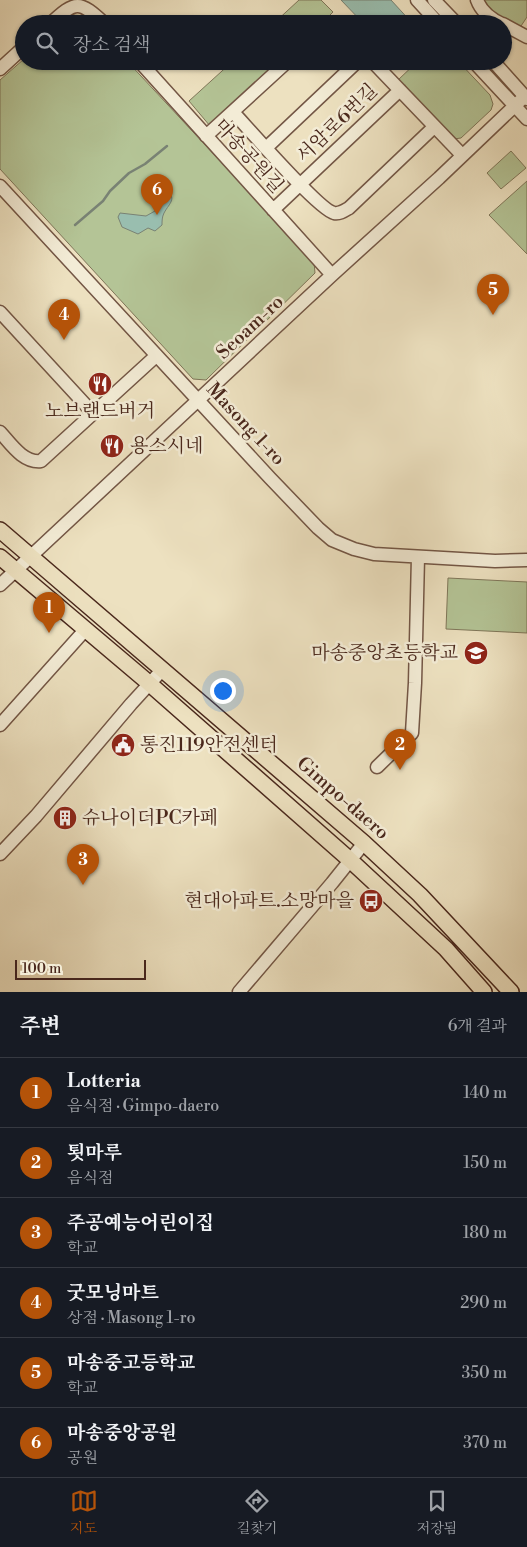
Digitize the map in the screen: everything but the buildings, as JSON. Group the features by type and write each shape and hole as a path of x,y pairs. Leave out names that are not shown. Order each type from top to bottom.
{"main road":[{"name":"Gimpo-daero","path":"0,530 364,843 420,895 511,992"},
{"path":"0,557 150,684 350,860 446,949 484,992"}],"street":[{"path":"417,0 431,15"},
{"path":"434,0 448,15"},
{"path":"477,0 487,15"},
{"path":"60,15 73,5 79,4 95,15"},
{"path":"512,29 527,37"},
{"path":"0,69 15,55"},
{"name":"마송공원길","path":"147,70 332,275"},
{"path":"206,136 278,70"},
{"name":"서암로6번길","path":"266,148 348,70"},
{"name":"서암로6번길","path":"381,70 462,155"},
{"path":"481,70 527,119"},
{"path":"501,70 526,98"},
{"name":"서암로6번길","path":"273,210 400,90"},
{"name":"Seoam-ro","path":"0,584 199,401 332,275 515,106 526,98"},
{"name":"서암로6번길","path":"233,112 300,184 325,208 334,213 342,212 348,208 434,127"},
{"name":"Masong 1-ro","path":"0,186 156,356 318,528 332,540 354,549 374,554 495,561 527,560"},
{"path":"0,312 92,413"},
{"path":"0,432 20,455 31,460 41,461 156,356"},
{"path":"377,767 412,733 418,557"},
{"path":"0,725 85,630"},
{"path":"0,854 163,670"},
{"path":"239,992 364,843"}],"shaded area":[{"path":"299,0 321,0 333,12 330,15 283,15"},
{"path":"341,0 391,0 405,15 355,15"},
{"path":"481,0 527,0 527,17 521,26 512,23 512,15 493,15"},
{"path":"15,67 15,70 135,70 314,262 315,273 206,380 193,379 0,169 0,80"},
{"path":"223,70 270,70 210,126 189,101"},
{"path":"409,70 466,70 490,95 493,104 491,110 461,138 454,139 398,80"},
{"path":"511,151 526,168 501,189 487,173"},
{"path":"154,177 164,185 172,198 163,215 162,225 155,231 148,228 138,234 122,227 118,217 120,213 146,216 155,211 156,200 151,183"},
{"path":"527,181 527,254 489,215"},
{"path":"448,578 527,582 527,633 446,629"}],"waterway":[{"path":"75,225 103,201 110,191 129,173 145,164 167,146"}],"place":[{"name":"마송중앙공원","path":"157,215"},
{"name":"마송중고등학교","path":"493,315"},
{"name":"굿모닝마트","path":"64,340"},
{"name":"노브랜드버거","path":"100,384"},
{"name":"용스시네","path":"112,446"},
{"name":"Lotteria","path":"49,633"},
{"name":"마송중앙초등학교","path":"476,653"},
{"name":"통진119안전센터","path":"123,745"},
{"name":"툇마루","path":"400,770"},
{"name":"슈나이더PC카페","path":"65,818"},
{"name":"주공예능어린이집","path":"83,885"},
{"name":"현대아파트.소망마을","path":"371,901"}]}
